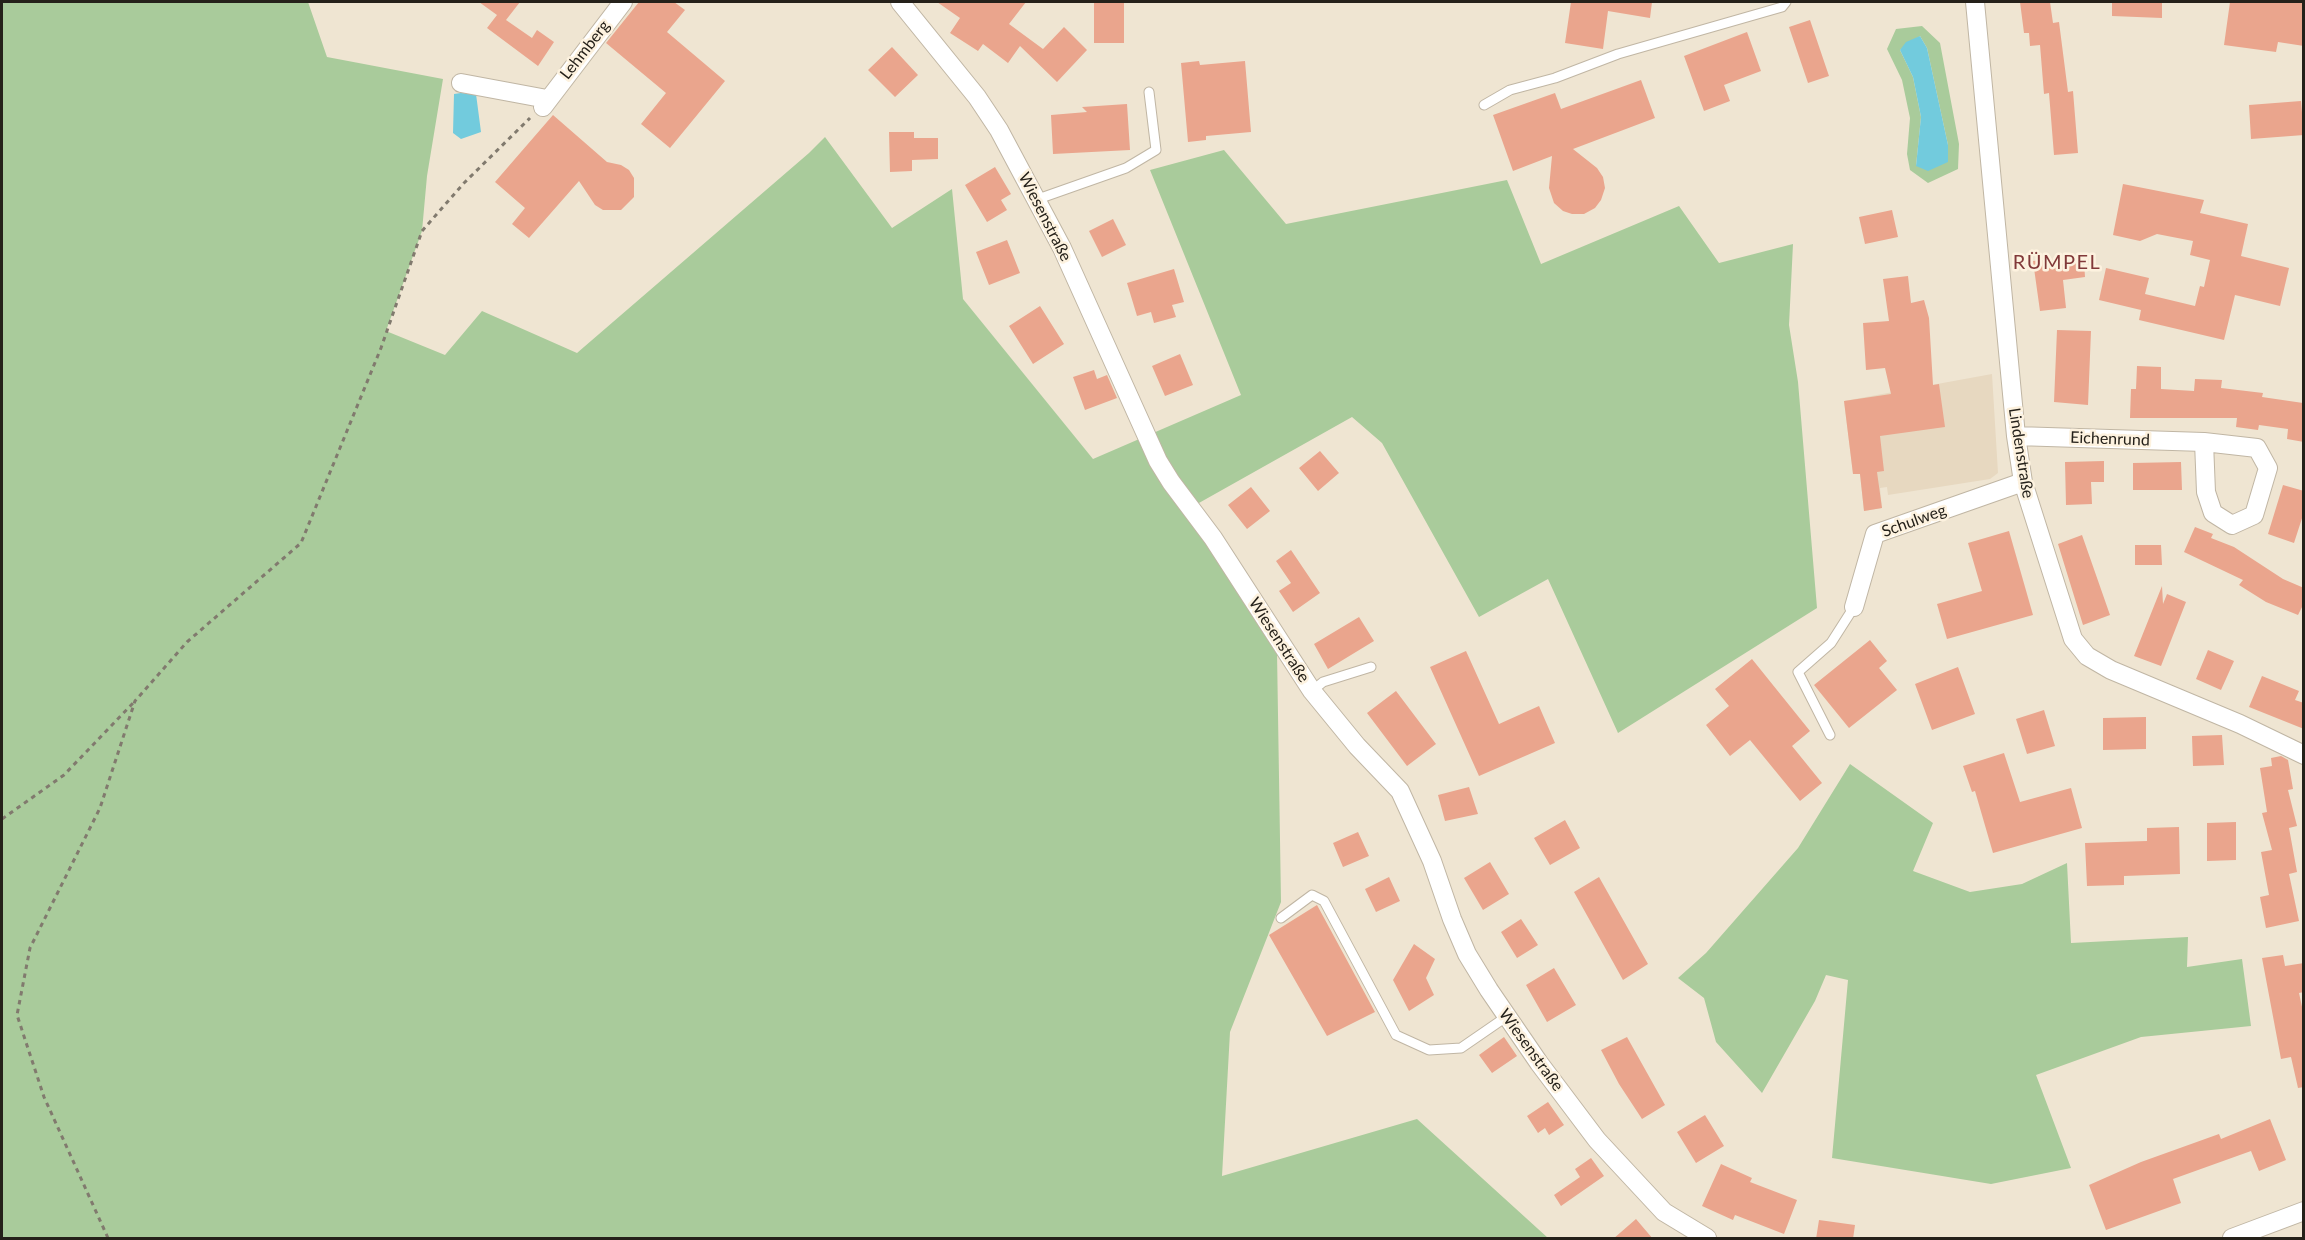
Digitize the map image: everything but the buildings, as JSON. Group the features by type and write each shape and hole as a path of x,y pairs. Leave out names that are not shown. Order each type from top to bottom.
{"street":[{"name":"Lehmberg","path":"545,103 623,2"},
{"name":"Wiesenstraße","path":"900,2 977,97 999,130 1038,199 1158,461 1226,557 1312,691 1357,746 1400,791 1432,861 1467,954 1506,1017 1597,1140 1678,1231 1707,1239"},
{"name":"Lindenstraße","path":"1975,2 2016,436 2023,482 2073,639 2087,656 2111,670 2240,724 2304,755"},
{"path":"461,83 545,103"},
{"name":"Eichenrund","path":"2016,436 2204,442 2257,448 2268,468 2254,515 2232,525 2214,513 2206,492 2204,442"},
{"name":"Schulweg","path":"1854,607 1875,534 2023,482"},
{"path":"2232,1239 2304,1211"}],"lane":[{"path":"1484,105 1510,90 1555,78 1618,54 1782,7 1786,2"},
{"path":"1038,199 1126,168 1156,150 1149,92"},
{"path":"1830,735 1798,672 1831,642 1854,607"},
{"path":"1312,691 1323,682 1371,667"},
{"path":"1281,918 1312,895 1324,901 1396,1035 1429,1050 1461,1048 1506,1017"}],"path":[{"path":"2,819 64,775 135,701 187,642 301,543 381,348 422,231 464,183 545,103"},
{"path":"108,1239 44,1097 16,1015 30,948 100,808 135,701"}],"shaded area":[{"path":"1992,374 1998,473 1990,479 1888,495 1887,487 1880,488 1882,508 1864,511 1860,474 1853,474 1844,401"}],"green space":[{"path":"2,2 308,2 327,57 443,79 427,176 422,231 386,331 445,355 482,311 577,353 825,137 892,228 952,189 963,299 1093,459 1241,395 1150,170 1224,150 1286,224 1507,180 1541,264 1679,206 1719,263 1793,244 1789,325 1798,382 1817,608 1618,733 1548,579 1479,617 1382,443 1352,417 1190,508 1277,652 1281,902 1230,1032 1222,1176 1417,1119 1548,1238 2,1238"},
{"path":"1922,26 1940,43 1959,144 1958,169 1928,183 1910,170 1907,154 1910,118 1902,80 1887,49 1896,29","holes":["1920,36 1927,48 1948,145 1916,166 1921,117 1913,77 1900,50"]},
{"path":"1850,764 1933,823 1913,871 1970,892 2022,884 2067,863 2071,943 2188,937 2187,967 2242,959 2251,1026 2141,1037 2036,1075 2071,1168 1991,1184 1832,1158 1848,980 1826,975 1815,1001 1762,1093 1716,1042 1704,998 1678,978 1706,953 1798,848"}],"water":[{"path":"1920,36 1927,48 1948,145 1948,162 1928,171 1916,166 1921,117 1913,77 1900,50 1906,42"},
{"path":"454,94 476,94 481,132 461,139 453,133"}],"district":[{"name":"RÜMPEL","path":"2057,263"}]}
